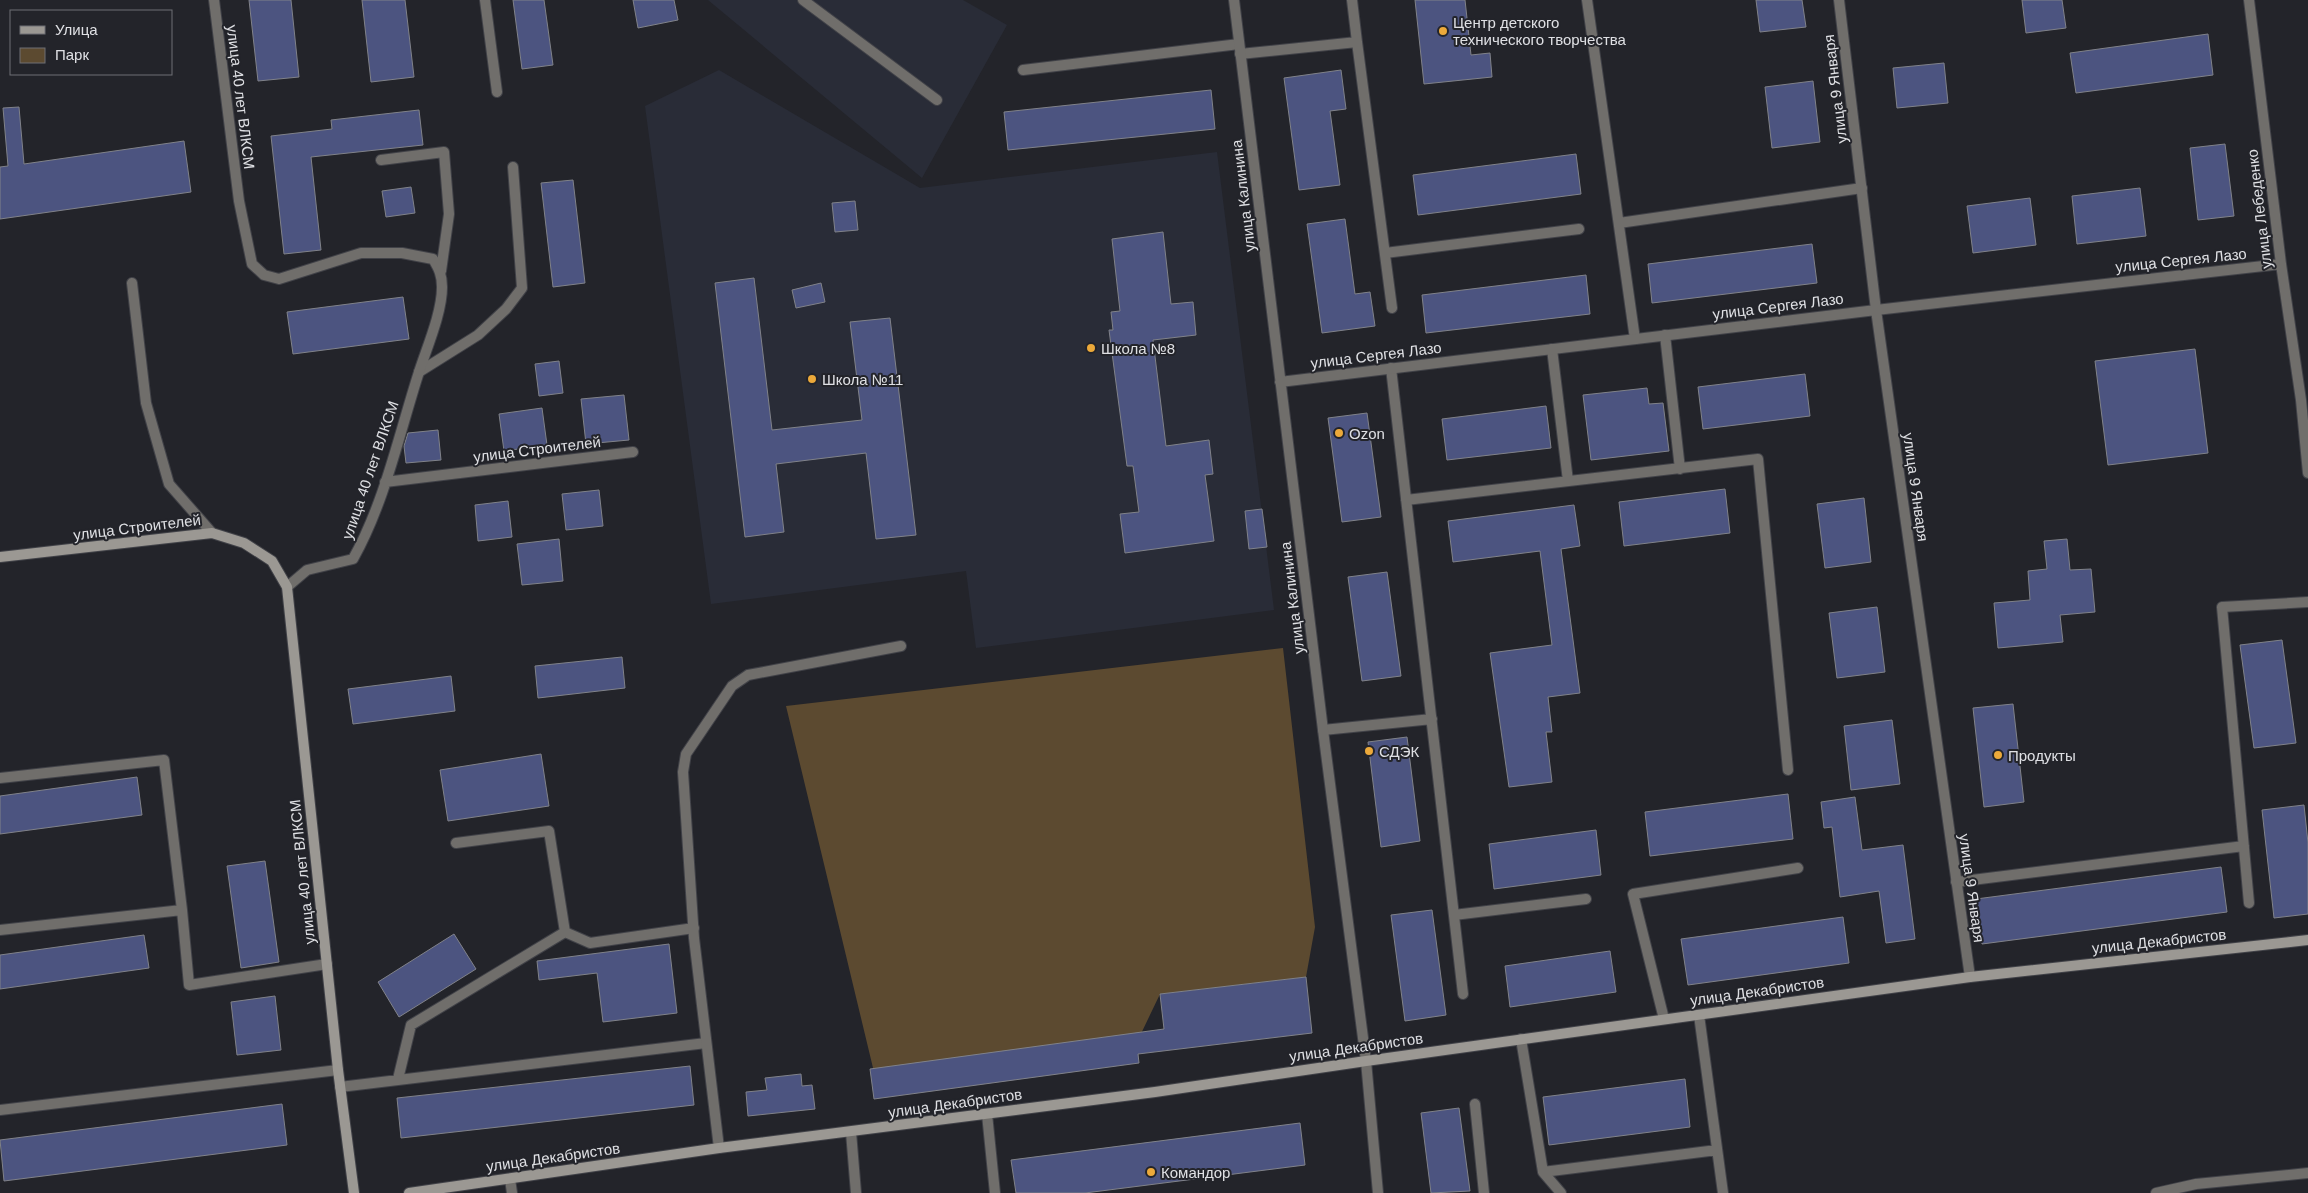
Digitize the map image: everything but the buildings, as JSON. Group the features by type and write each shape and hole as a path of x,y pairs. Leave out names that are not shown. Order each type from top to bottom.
{"main road":[{"name":"улица Строителей","path":"0,558 212,533 244,543 272,561 286,587"},
{"name":"улица 40 лет ВЛКСМ","path":"286,587 338,1070 354,1193"},
{"name":"улица Декабристов","path":"409,1193 719,1148 1155,1092 1970,977 2308,940"}],"street":[{"name":"улица 40 лет ВЛКСМ","path":"214,0 240,201 252,264 264,275 279,279 361,253 402,253 433,259 441,271 442,289 436,319 385,482 362,542 353,559 308,570 286,587"},
{"path":"485,0 497,92"},
{"path":"803,0 937,100"},
{"name":"улица Калинина","path":"1234,0 1323,730 1366,1061 1378,1193"},
{"path":"1352,0 1392,308"},
{"path":"1587,0 1635,339"},
{"name":"улица 9 Января","path":"1839,0 1876,310 1970,977"},
{"name":"улица Лебеденко","path":"2249,0 2280,264 2304,400 2308,473"},
{"path":"1023,70 1240,49 1357,42"},
{"path":"380,160 444,152 449,214 441,271"},
{"path":"419,372 478,335 506,309 522,288 513,167"},
{"path":"1619,223 1862,188"},
{"path":"1385,253 1579,229"},
{"name":"улица Сергея Лазо","path":"1280,382 1876,310 2280,264"},
{"path":"132,284 146,403 169,484 212,533"},
{"path":"1665,335 1680,469"},
{"path":"1552,349 1568,481"},
{"path":"1391,368 1464,994"},
{"name":"улица Строителей","path":"385,482 633,452"},
{"path":"1406,500 1758,459 1788,770"},
{"path":"2249,903 2222,607 2308,602"},
{"path":"719,1148 694,928 683,772 686,754 732,686 748,675 901,646"},
{"path":"1323,730 1432,719"},
{"path":"0,778 164,760 189,985 327,964"},
{"path":"456,843 549,831 565,932"},
{"path":"1956,882 2244,846"},
{"path":"1664,1020 1633,894 1798,868"},
{"path":"1454,915 1586,898"},
{"path":"0,930 182,910"},
{"path":"565,932 590,943 694,928"},
{"path":"398,1079 411,1025 565,932"},
{"path":"1699,1015 1723,1193"},
{"path":"1521,1039 1543,1172 1560,1193"},
{"path":"340,1087 706,1043"},
{"path":"0,1110 338,1070"},
{"path":"1476,1104 1484,1193"},
{"path":"987,1114 995,1193"},
{"path":"851,1132 856,1193"},
{"path":"1543,1172 1717,1150"},
{"path":"2156,1193 2196,1184 2308,1173"},
{"path":"510,1179 512,1193"}],"shaded area":[{"path":"708,0 963,0 1007,25 922,178"},
{"path":"719,70 920,188 1217,152 1274,610 976,648 966,571 711,604 645,106"}],"green space":[{"path":"1283,648 1315,927 1306,977 1160,994 1138,1040 874,1072 786,706"}],"place":[{"name":"Центр детского технического творчества","path":"1443,31"},
{"name":"Школа №8","path":"1091,348"},
{"name":"Школа №11","path":"812,379"},
{"name":"Ozon","path":"1339,433"},
{"name":"СДЭК","path":"1369,751"},
{"name":"Продукты","path":"1998,755"},
{"name":"Командор","path":"1151,1172"}]}
